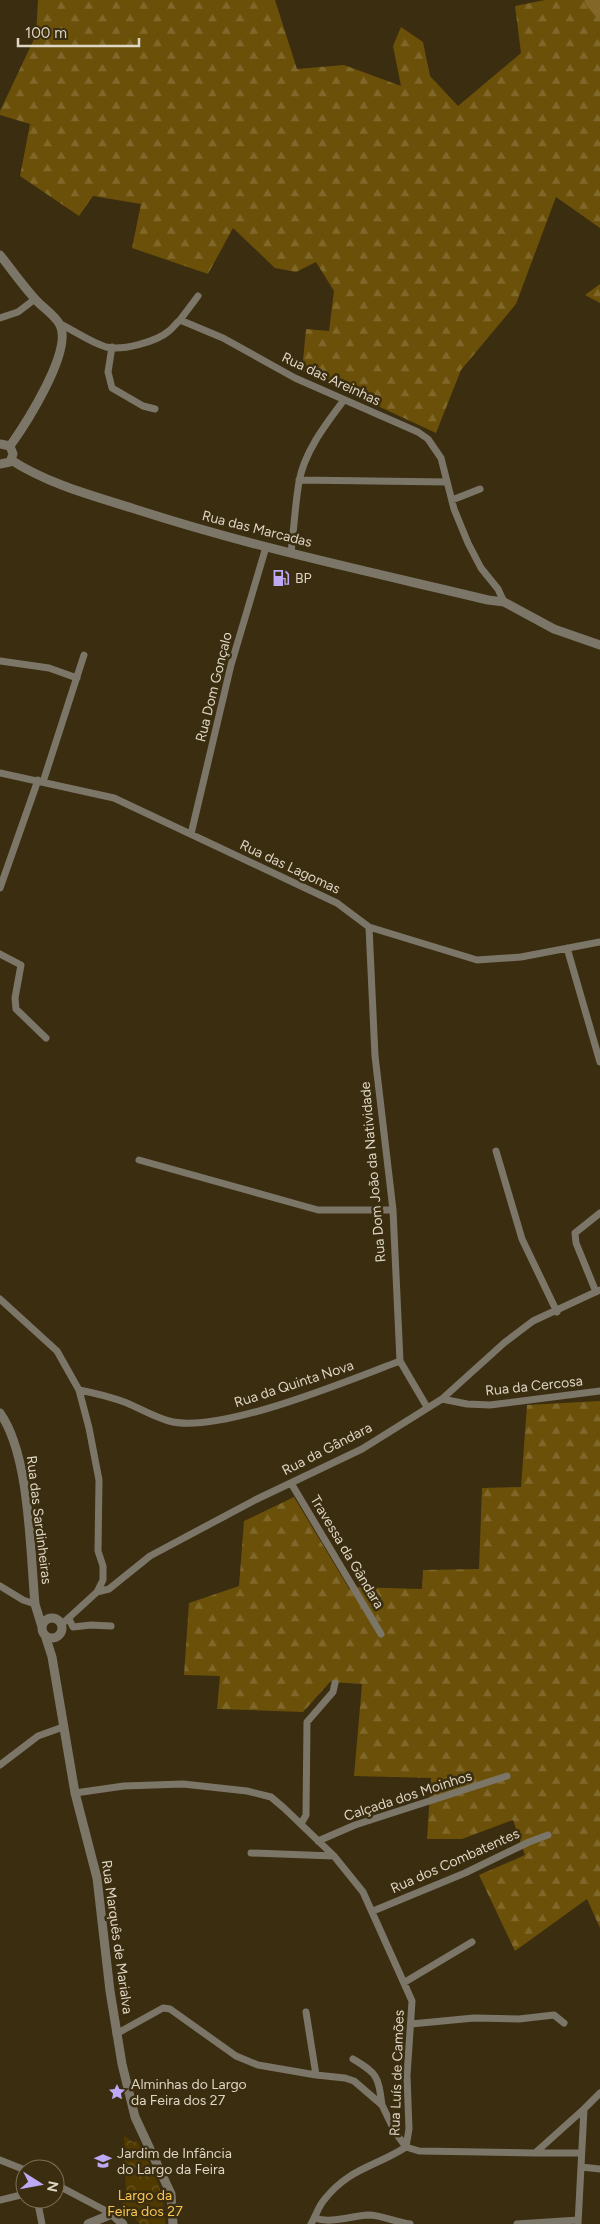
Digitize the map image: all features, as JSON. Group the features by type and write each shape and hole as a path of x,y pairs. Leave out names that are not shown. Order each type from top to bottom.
{"street":[{"path":"0,255 35,299 60,324 91,340 112,347 134,346 158,338 170,331 198,296"},
{"path":"0,318 18,312 35,299"},
{"name":"Rua das Areinhas","path":"180,320 223,338 272,366 344,400 418,432 428,440 441,458 452,500 468,543 481,568 498,589 504,602"},
{"path":"10,446 37,405 50,377 62,339 60,324"},
{"path":"112,347 108,372 112,388 143,406 155,409"},
{"path":"291,552 299,480 326,423 344,400"},
{"path":"0,444 10,446"},
{"path":"0,464 6,464 11,460 13,454 10,446"},
{"name":"Rua das Marcadas","path":"11,460 47,480 172,521 266,547 488,600 504,602 554,629 600,645"},
{"path":"299,480 447,482"},
{"path":"452,500 480,489"},
{"name":"Rua Dom Gonçalo","path":"191,834 231,665 266,547"},
{"path":"0,888 84,655"},
{"path":"0,661 49,668 76,678"},
{"name":"Rua das Lagomas","path":"0,773 114,798 337,903 369,927 476,960 521,958 600,942"},
{"name":"Rua Dom João da Natividade","path":"369,927 375,1056 392,1210 400,1361 427,1407"},
{"path":"568,948 600,1062"},
{"path":"0,954 21,965 15,998 16,1009 46,1038"},
{"path":"496,1151 522,1239 557,1312"},
{"path":"139,1160 318,1210 392,1210"},
{"path":"598,1291 576,1243 575,1233 600,1213"},
{"name":"Rua da Gândara","path":"65,1621 97,1592 109,1589 150,1556 255,1500 362,1449 442,1399 511,1337 533,1322 598,1291"},
{"path":"0,1299 57,1351 79,1390 89,1428 99,1480 98,1551 103,1566 103,1580 97,1592"},
{"name":"Rua da Quinta Nova","path":"79,1390 99,1394 127,1403 169,1421 185,1424 252,1413 321,1391 400,1361"},
{"name":"Rua da Cercosa","path":"442,1399 467,1404 490,1405 600,1391"},
{"name":"Rua das Sardinheiras","path":"0,1413 9,1428 20,1460 35,1604 52,1658"},
{"name":"Travessa da Gândara","path":"291,1483 381,1634"},
{"path":"0,1586 23,1600 35,1604 52,1617 65,1621 73,1627 91,1625 111,1626"},
{"path":"52,1617 46,1619 43,1631 50,1638 57,1637"},
{"path":"0,1765 38,1736 63,1726 52,1658 57,1637 65,1621"},
{"path":"301,1824 306,1815 307,1722 333,1692 335,1684"},
{"name":"Rua Marquês de Marialva","path":"63,1726 75,1794 97,1878 116,2034 122,2064 135,2117 171,2194 174,2224"},
{"name":"Calçada dos Moinhos","path":"318,1841 355,1825 507,1776"},
{"name":"Rua Luís de Camões","path":"75,1794 124,1786 182,1784 247,1790 271,1798 334,1856 363,1892 374,1911 412,2001 407,2076 409,2129 406,2147"},
{"name":"Rua dos Combatentes","path":"374,1911 465,1873 529,1842 548,1835"},
{"path":"251,1854 334,1856"},
{"path":"405,1982 472,1942"},
{"path":"116,2034 163,2008 170,2009 236,2056 258,2065 354,2081 382,2105"},
{"path":"306,2012 316,2075"},
{"path":"411,2024 474,2018 519,2019 554,2015 564,2023"},
{"path":"353,2059 372,2070 379,2084 382,2105 395,2132 406,2147 419,2151 581,2153"},
{"path":"535,2153 600,2093"},
{"path":"517,2224 578,2222 584,2109"},
{"path":"406,2147 393,2155 357,2170 338,2184 322,2201 313,2221 327,2222 378,2215 410,2224"},
{"path":"0,2160 15,2166"},
{"path":"581,2167 600,2169"},
{"path":"65,2189 112,2214 123,2224"},
{"path":"0,2200 15,2196"},
{"path":"39,2209 42,2224"},
{"path":"88,2224 112,2214"}],"green space":[{"path":"38,0 275,0 297,69 344,65 401,86 393,46 401,27 423,42 430,76 458,106 521,53 515,6 545,0 600,0 600,228 556,197 516,304 461,370 436,433 302,371 306,329 329,331 334,291 316,262 296,272 275,268 233,228 208,274 132,248 141,204 93,196 79,216 20,176 30,124 0,115 0,111 36,35"},
{"path":"600,284 600,303 585,295"},
{"path":"600,1401 600,1928 587,1899 515,1951 479,1875 525,1855 513,1820 462,1839 427,1839 431,1778 354,1776 362,1684 330,1682 303,1712 217,1709 220,1676 184,1675 189,1603 239,1586 244,1521 294,1497 350,1590 352,1587 422,1589 423,1570 479,1569 482,1488 521,1487 527,1405"},
{"name":"Largo da Feira dos 27","path":"124,2136 133,2142 137,2141 153,2171 163,2201 165,2224 140,2224 121,2205 126,2198"}],"waterway":[{"path":"592,0 600,10"}],"place":[{"name":"BP","path":"281,578"},
{"name":"Alminhas do Largo da Feira dos 27","path":"117,2092"},
{"name":"Jardim de Infância do Largo da Feira","path":"103,2161"}]}
